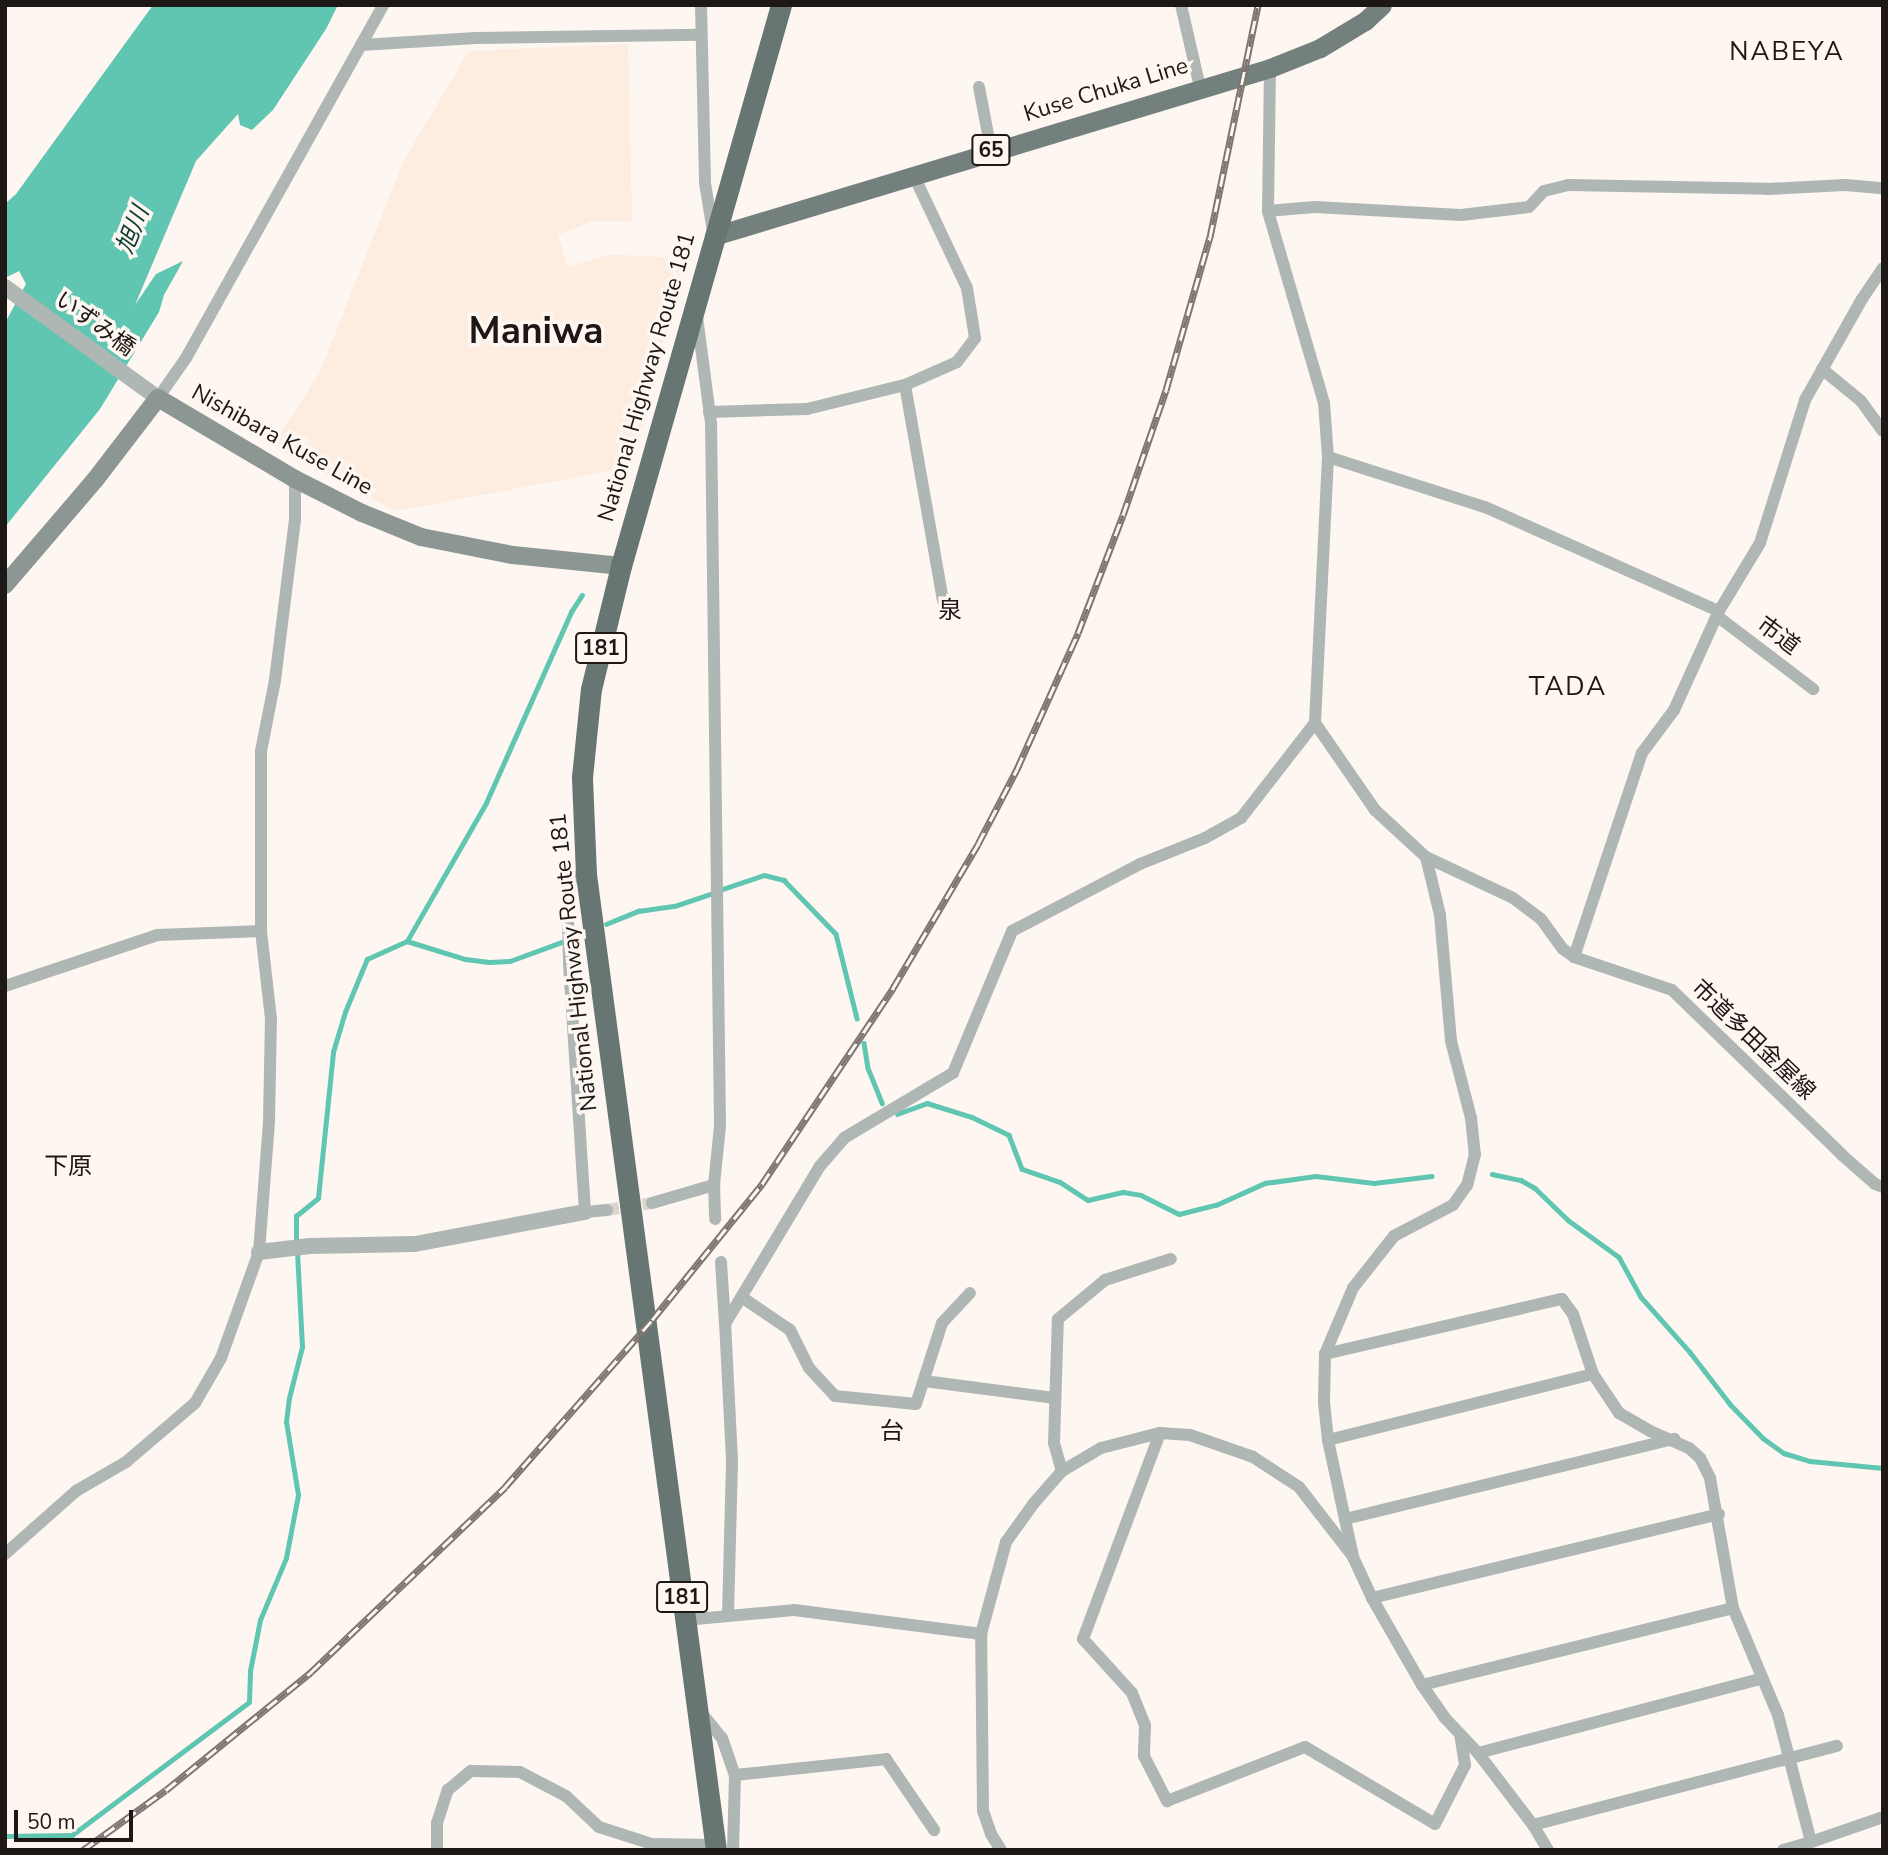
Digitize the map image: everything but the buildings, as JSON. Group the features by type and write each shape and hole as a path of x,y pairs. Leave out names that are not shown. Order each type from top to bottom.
{"highway":[{"name":"National Highway Route 181","path":"722,1848 697,1708 586,874 582,831 584,737 591,688 621,566 781,5"}],"main road":[{"name":"Kuse Chuka Line","path":"713,236 1200,86 1270,68 1320,48 1365,21 1382,5"},
{"name":"Nishibara Kuse Line","path":"5,585 95,480 158,398 295,479 362,513 421,537 513,555 621,566"}],"street":[{"path":"158,398 187,358 383,5"},
{"path":"701,5 705,183 713,236"},
{"path":"1181,5 1200,86"},
{"path":"361,46 477,38 701,35"},
{"path":"725,1324 820,1166 844,1138 953,1073 1012,930 1140,864 1205,838 1241,818 1315,723 1328,457 1324,403 1268,211 1270,68"},
{"path":"979,87 991,150"},
{"path":"709,412 807,408 905,385 957,362 975,338 967,288 913,174"},
{"path":"705,183 727,192"},
{"path":"1268,211 1315,207 1461,215 1529,207 1544,191 1567,185 1768,189 1845,185 1883,188"},
{"path":"1315,723 1375,810 1426,857 1513,898 1541,919 1563,949 1574,957 1642,753 1674,709 1718,614 1760,543 1805,400 1883,268"},
{"name":"いずみ橋","path":"5,287 158,398"},
{"path":"696,305 709,412 719,1126 714,1185 715,1219"},
{"path":"1822,369 1861,401 1883,431"},
{"path":"905,385 943,601"},
{"name":"市道","path":"1328,457 1485,507 1718,614 1813,689"},
{"path":"5,1554 76,1491 126,1462 195,1403 220,1358 259,1252 269,1121 271,1019 261,931 261,751 275,680 295,519 295,479"},
{"path":"1426,857 1440,915 1451,1041 1471,1118 1475,1154 1467,1185 1453,1205 1394,1236 1370,1263 1353,1288 1325,1354 1324,1402 1328,1440 1353,1557 1372,1598 1422,1685 1533,1825 1548,1850"},
{"path":"585,1212 569,964 567,880 586,874"},
{"path":"5,986 157,935 261,931"},
{"name":"市道多田金屋線","path":"1574,957 1672,990 1842,1155 1875,1184 1883,1187"},
{"path":"652,1203 714,1185"},
{"path":"259,1252 310,1247 415,1244 607,1210"},
{"path":"1062,1471 1054,1443 1058,1319 1105,1280 1171,1259"},
{"path":"722,1262 732,1460 728,1615"},
{"path":"743,1298 790,1330 808,1368 835,1396 916,1404 942,1323 970,1293"},
{"path":"1325,1354 1552,1299 1563,1299 1573,1314 1593,1374 1619,1413 1650,1431 1675,1439 1700,1458 1710,1478 1719,1514 1733,1608 1760,1679 1778,1716 1811,1842"},
{"path":"1328,1440 1593,1374"},
{"path":"924,1381 1055,1398"},
{"path":"1160,1433 1083,1639 1132,1693 1145,1725 1144,1756 1167,1801 1306,1747 1435,1824 1465,1765 1460,1734"},
{"path":"1001,1850 990,1835 983,1811 981,1634 1006,1542 1034,1503 1062,1471 1101,1448 1160,1433 1190,1435 1253,1457 1299,1487 1353,1557"},
{"path":"1345,1520 1675,1439"},
{"path":"1372,1598 1719,1514"},
{"path":"1422,1685 1733,1608"},
{"path":"685,1620 794,1610 981,1634"},
{"path":"1478,1753 1760,1679"},
{"path":"437,1850 437,1824 448,1790 471,1771 520,1772 566,1796 599,1827 652,1843 722,1848 735,1775 722,1738 697,1708"},
{"path":"1533,1825 1837,1746"},
{"path":"735,1775 886,1759 934,1830"},
{"path":"1783,1850 1883,1817"}],"shaded area":[{"path":"628,44 632,221 590,222 558,235 568,267 609,255 654,256 683,262 632,467 396,511 272,446 320,372 404,160 469,51"}],"water":[{"name":"旭川","path":"153,5 338,5 326,29 273,110 252,130 240,125 238,114 196,161 135,305 156,274 183,261 164,295 159,312 100,409 5,527 5,323 26,284 19,271 5,278 5,204 16,194"}],"waterway":[{"path":"407,941 486,803 571,612 582,595"},
{"path":"720,890 764,875 784,880 836,934 857,1018"},
{"path":"606,924 638,911 675,906 710,894"},
{"path":"296,1243 296,1216 318,1198 333,1052 345,1012 367,959 407,941 465,959 489,962 510,961 562,942"},
{"path":"864,1043 868,1068 882,1103"},
{"path":"897,1114 927,1103 972,1117 1009,1135 1022,1169 1060,1182 1088,1200 1123,1192 1141,1195 1179,1214 1216,1205 1265,1183 1316,1176 1374,1183 1432,1176"},
{"path":"1492,1174 1521,1180 1535,1188 1568,1220 1619,1257 1641,1297 1690,1352 1730,1404 1763,1438 1784,1453 1810,1461 1883,1468"},
{"path":"5,1836 72,1835 249,1702 250,1671 260,1620 286,1558 298,1495 286,1422 302,1347 297,1252"}],"tunnel":[{"path":"607,1210 652,1203"}],"railway":[{"path":"83,1850 166,1790 311,1672 505,1487 652,1320 762,1184 893,988 978,844 1017,769 1078,633 1123,515 1166,390 1210,237 1258,5"}],"district":[{"name":"NABEYA","path":"1787,52"},
{"name":"Maniwa","path":"536,331"},
{"name":"泉","path":"950,611"},
{"name":"TADA","path":"1568,687"},
{"name":"下原","path":"68,1167"},
{"name":"台","path":"892,1432"}]}
